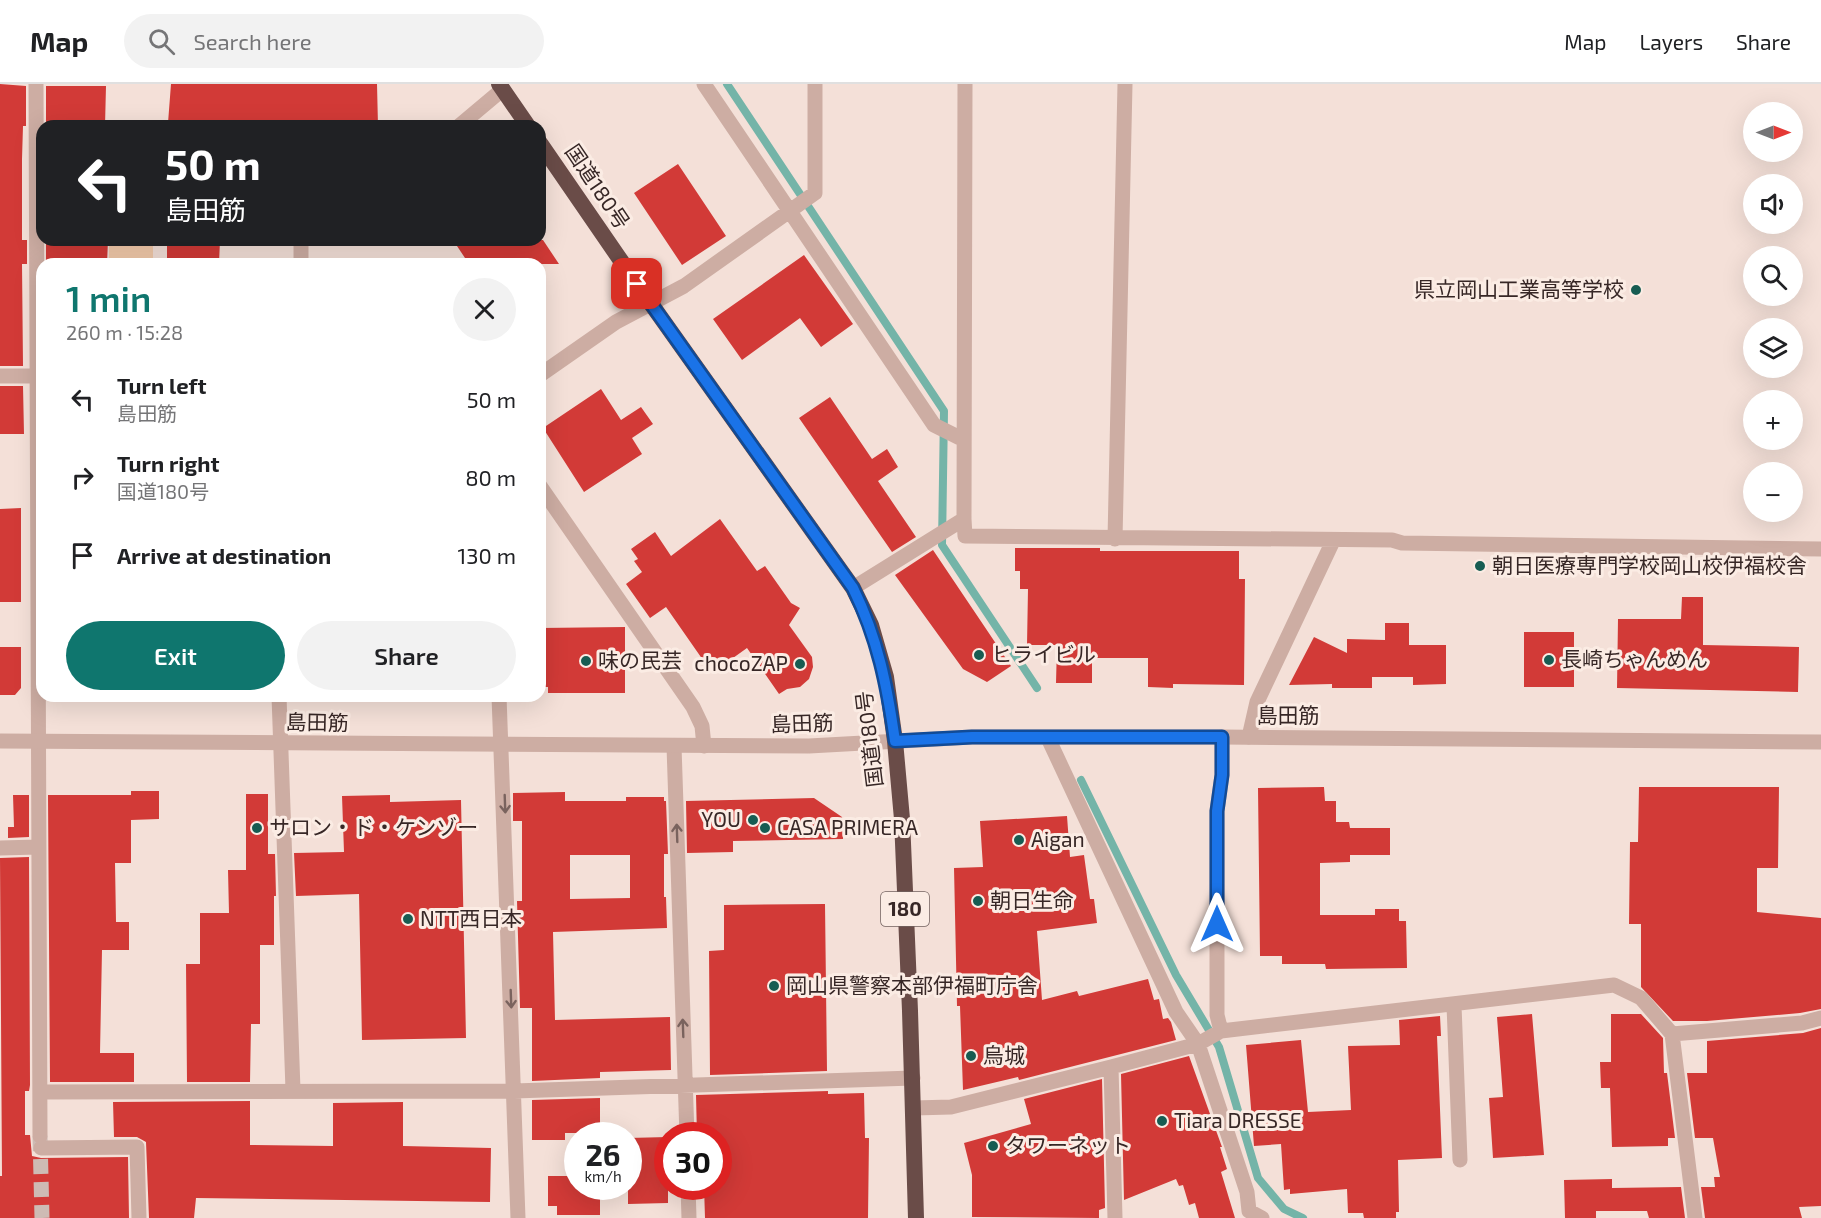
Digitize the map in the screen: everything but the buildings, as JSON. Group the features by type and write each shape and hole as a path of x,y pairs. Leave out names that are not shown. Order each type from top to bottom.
{"highway":[{"path":"501,87 524,120"},
{"name":"国道180号","path":"546,152 853,588 871,625 886,677 902,819 914,1108 916,1218"}],"street":[{"path":"36,84 36,120"},
{"path":"704,84 794,209 934,425 958,437"},
{"path":"546,371 616,322 684,286 814,193 815,84"},
{"path":"965,84 958,437 959,522 965,536 1392,540 1402,543 1821,549"},
{"path":"1115,538 1125,84"},
{"path":"465,120 501,87"},
{"path":"0,376 36,385"},
{"path":"546,495 693,707 702,726 704,746"},
{"path":"853,588 959,522"},
{"path":"1249,737 1257,702 1334,541"},
{"path":"38,702 41,1142 137,1147 139,1218"},
{"path":"279,702 293,1090"},
{"path":"499,702 518,1218"},
{"name":"島田筋","path":"0,741 502,746 809,746 972,737 1821,742"},
{"path":"1222,737 1222,775 1217,811 1217,1015 1210,1036 1253,1216"},
{"path":"1048,738 1176,1012 1210,1036"},
{"path":"674,746 686,1122"},
{"path":"0,848 38,847"},
{"path":"914,1108 951,1107 1111,1067 1210,1036 1614,985 1641,998 1672,1034 1695,1218"},
{"path":"1454,1005 1460,1160"},
{"path":"1672,1034 1802,1023 1821,1018"},
{"path":"1111,1067 1115,1218"},
{"path":"40,1092 514,1091 912,1078"},
{"path":"688,1200 689,1218"}],"sand":[{"path":"109,246 153,246 153,258 109,258"}],"waterway":[{"path":"727,84 944,411 942,545 1037,688"},
{"path":"1081,780 1176,975 1219,1047 1258,1178 1284,1209 1303,1218"}],"tunnel":[{"path":"40,1136 42,1218"}],"place":[{"name":"県立岡山工業高等学校","path":"1636,290"},
{"name":"朝日医療専門学校岡山校伊福校舎","path":"1480,566"},
{"name":"ヒライビル","path":"979,655"},
{"name":"長崎ちゃんめん","path":"1549,660"},
{"name":"味の民芸","path":"586,661"},
{"name":"chocoZAP","path":"800,664"},
{"name":"YOU","path":"753,820"},
{"name":"サロン・ド・ケンゾー","path":"257,828"},
{"name":"CASA PRIMERA","path":"765,828"},
{"name":"Aigan","path":"1019,840"},
{"name":"朝日生命","path":"978,901"},
{"name":"NTT西日本","path":"408,919"},
{"name":"岡山県警察本部伊福町庁舎","path":"774,986"},
{"name":"烏城","path":"971,1056"},
{"name":"Tiara DRESSE","path":"1162,1121"},
{"name":"タワーネット","path":"993,1146"}],"route":[{"path":"637,284 853,588 871,625 886,677 895,741 972,737 1222,737 1222,775 1217,811 1217,924"}]}
